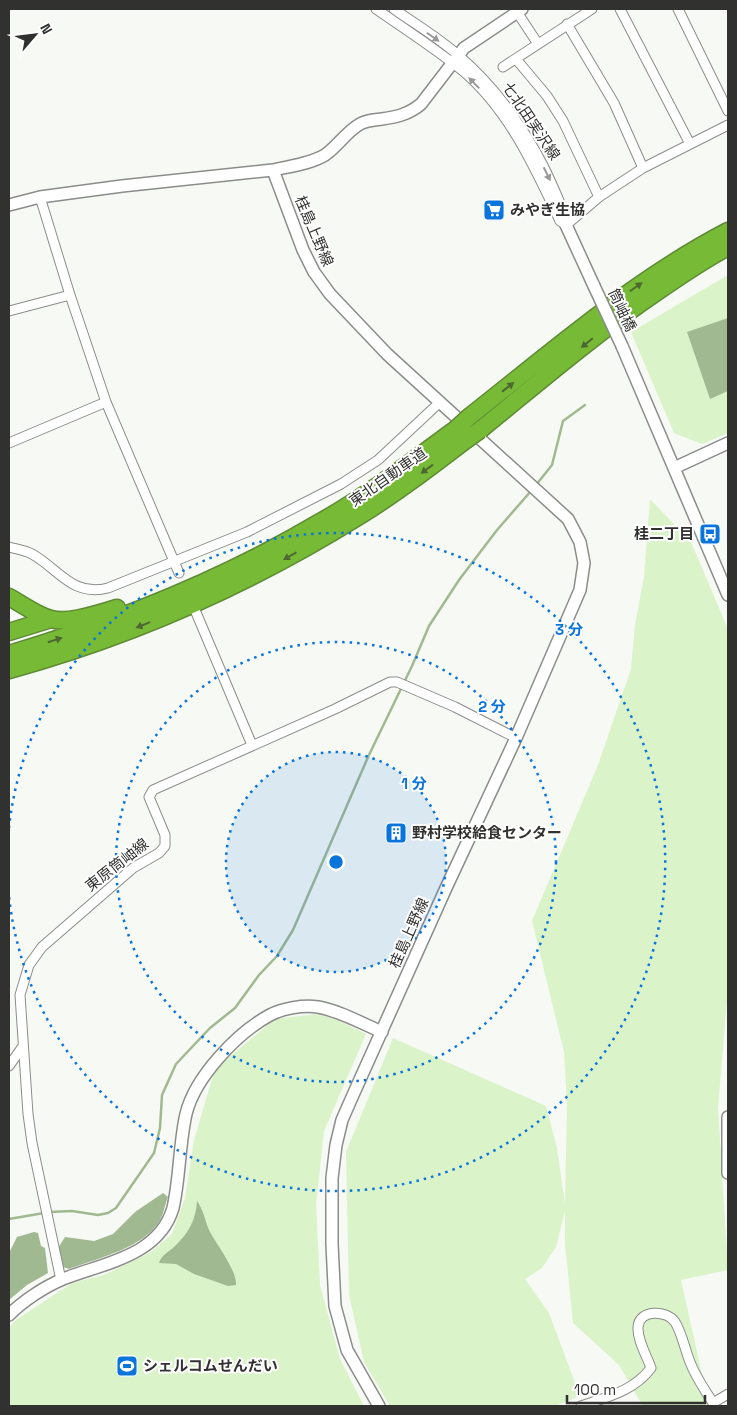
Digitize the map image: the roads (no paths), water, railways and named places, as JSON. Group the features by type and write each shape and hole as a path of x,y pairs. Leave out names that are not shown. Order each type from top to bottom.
{"highway":[{"name":"東北自動車道","path":"9,670 78,649 139,626 229,587 279,562 362,514 406,485 461,434 589,322 677,259 728,230"},
{"name":"東北自動車道","path":"474,423 633,308 728,247"},
{"name":"東北自動車道","path":"9,654 101,624 175,595 224,573 274,548 355,501 461,434"},
{"path":"9,632 51,619 63,620 97,614 193,579 224,573"},
{"path":"9,596 51,619"}],"street":[{"path":"376,9 455,59"},
{"name":"七北田実沢線","path":"394,9 455,59 483,79 504,104 529,141 547,173 566,216 566,225 594,286"},
{"path":"502,67 592,9"},
{"path":"620,9 690,144"},
{"path":"678,9 728,111"},
{"path":"9,205 40,196 273,170 314,160 324,155 361,123 369,120 402,116 412,112 421,104 469,43 520,10 538,44"},
{"path":"567,24 614,103 643,168"},
{"path":"516,59 547,96 563,122 599,197"},
{"path":"566,225 599,197 643,168 728,125"},
{"name":"桂島上野線","path":"273,170 303,250 314,272 330,294 387,354 568,519 580,542 584,563 580,590 516,738 342,1120 336,1145 332,1178 332,1252 337,1312 347,1350 379,1406"},
{"path":"40,196 70,295 106,402 179,573"},
{"name":"筒岫橋","path":"594,286 674,468"},
{"path":"9,311 70,295"},
{"path":"9,443 106,402"},
{"path":"9,547 31,554 75,586 90,591 108,588 247,532 341,484 378,460 439,403"},
{"path":"728,443 674,468 728,595"},
{"path":"195,610 252,745"},
{"name":"東原筒岫線","path":"61,1280 31,1134 20,995 25,976 34,957 120,879 133,868 159,853 165,846 165,835 149,797 153,790 334,710 390,682 397,682 455,707 516,738"},
{"path":"9,1315 34,1296 61,1280 137,1252 149,1244 164,1229 174,1208 182,1136 186,1113 193,1095 212,1064 258,1024 271,1015 284,1010 297,1007 317,1007 338,1013 382,1032"},
{"path":"9,1066 23,1046"},
{"path":"728,1117 728,1173"},
{"path":"581,1406 624,1391 644,1378 651,1368 639,1338 639,1322 645,1316 660,1313 670,1317 676,1323 691,1365 713,1403 728,1394"}],"waterway":[{"path":"536,485 552,465 563,421 585,405"},
{"path":"49,1212 72,1211 98,1215 108,1213 116,1208 154,1153 160,1128 162,1095 176,1064 210,1028 235,1008 259,975 277,956 293,930 368,757 429,626 459,580 497,530 531,491"},
{"path":"9,1219 44,1213"}],"place":[{"name":"みやぎ生協","path":"494,210"},
{"name":"桂二丁目","path":"710,534"},
{"name":"野村学校給食センター","path":"396,833"},
{"name":"シェルコムせんだい","path":"127,1366"}]}
